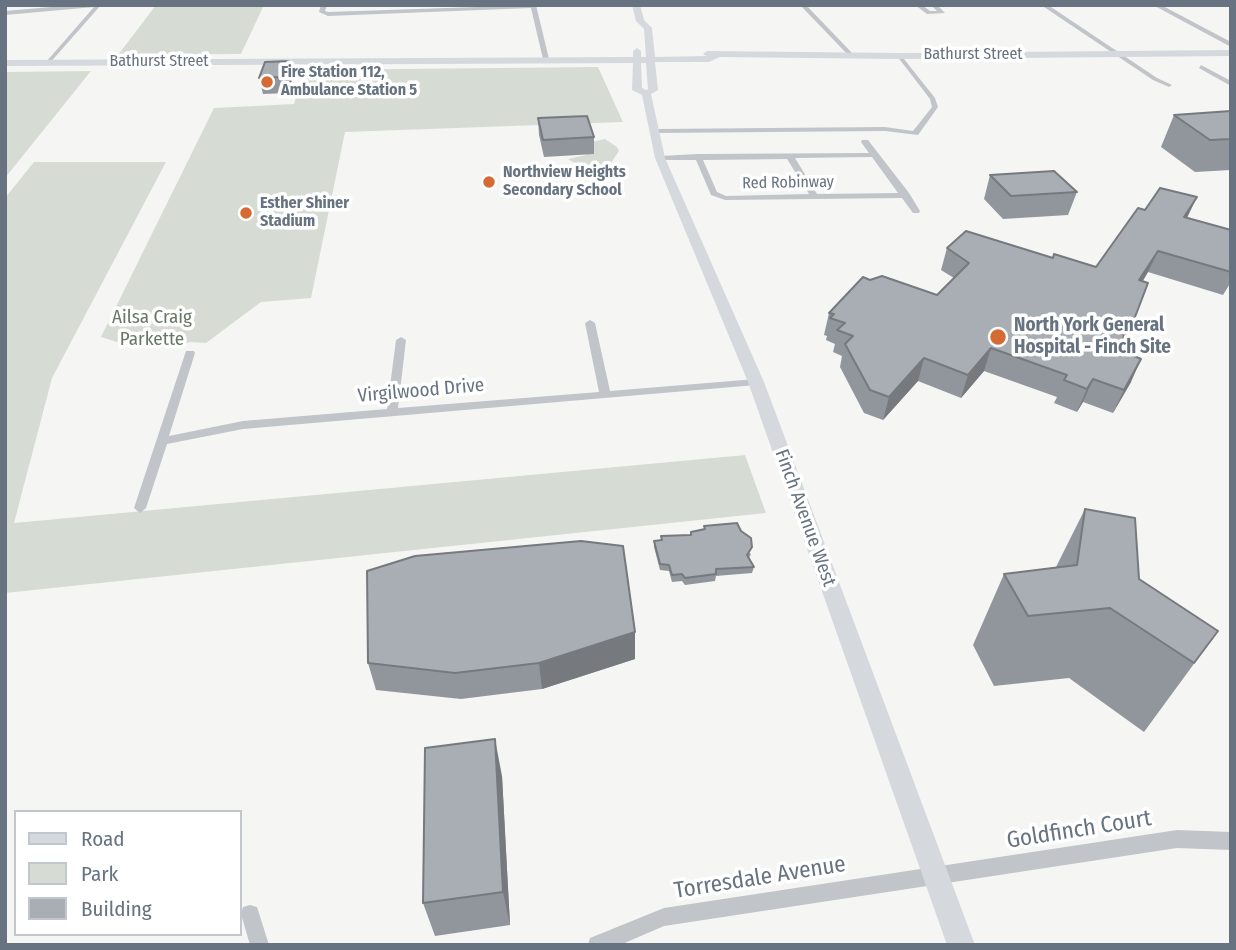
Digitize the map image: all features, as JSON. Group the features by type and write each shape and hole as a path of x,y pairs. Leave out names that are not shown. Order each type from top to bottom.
{"main road":[{"name":"Finch Avenue West","path":"636,5 637,90 646,93 653,90 648,28 638,29"},
{"name":"Bathurst Street","path":"5,64 1231,53"},
{"name":"Finch Avenue West","path":"646,93 655,131 655,146 756,382 961,945"}],"street":[{"path":"5,13 97,5"},
{"path":"48,63 97,5"},
{"path":"324,5 322,12 328,14 533,5 546,59"},
{"path":"803,5 852,56"},
{"path":"918,5 929,13 942,13 934,5"},
{"path":"1044,5 1155,79 1169,85"},
{"path":"1156,5 1231,45"},
{"path":"655,131 885,129 915,134 934,107 933,99 900,56"},
{"path":"1201,67 1231,84"},
{"path":"865,142 916,211"},
{"path":"789,155 815,197"},
{"name":"Red Robinway","path":"660,158 875,155"},
{"name":"Red Robinway","path":"698,156 714,193 720,197 906,195"},
{"path":"590,323 605,394"},
{"path":"392,413 401,340"},
{"path":"140,508 190,353"},
{"name":"Virgilwood Drive","path":"162,441 243,425 756,382"},
{"name":"Goldfinch Court","path":"935,876 1185,838 1231,841"},
{"name":"Torresdale Avenue","path":"597,945 664,917 935,876"},
{"path":"250,914 260,945"}],"green space":[{"path":"156,5 264,5 241,54 118,55"},
{"name":"Ailsa Craig Parkette","path":"598,67 623,122 345,132 311,298 261,302 206,343 190,342 173,348 136,348 101,337 214,108 294,104 304,70"},
{"path":"91,71 5,178 5,72"},
{"path":"605,139 619,151 609,166 581,167 568,159 586,155 591,142"},
{"path":"34,162 166,162 52,378 14,523 745,455 766,513 5,593 5,198"}],"building":[{"path":"289,61 284,77 259,78 265,62"},
{"path":"1231,111 1231,139 1210,140 1174,115"},
{"path":"587,116 594,137 543,140 538,118"},
{"path":"1054,171 1077,192 1011,196 990,175"},
{"path":"1160,188 1197,197 1184,217 1231,230 1231,272 1158,251 1139,280 1148,283 1135,317 1124,325 1123,351 1141,359 1124,390 1093,379 1087,389 1064,380 1067,375 991,348 968,375 924,358 889,397 870,390 845,344 853,336 837,330 845,323 830,318 834,314 829,313 863,277 870,280 882,276 937,295 969,263 947,248 966,231 1053,258 1054,254 1096,267 1138,208 1145,210"},
{"path":"1085,509 1135,518 1139,579 1218,631 1194,663 1110,608 1028,616 1004,574 1077,565"},
{"path":"737,523 741,531 751,538 752,547 747,555 754,567 716,569 716,574 685,578 682,574 672,575 669,565 660,564 654,541 662,540 661,536 691,535 691,532 705,529 704,526"},
{"path":"581,541 623,546 635,632 539,663 455,673 368,663 367,571 415,556"},
{"path":"495,739 503,892 423,903 425,748"}],"place":[{"name":"Fire Station 112, Ambulance Station 5","path":"267,82"},
{"name":"Northview Heights Secondary School","path":"489,182"},
{"name":"Esther Shiner Stadium","path":"246,213"},
{"name":"North York General Hospital - Finch Site","path":"998,337"}]}
